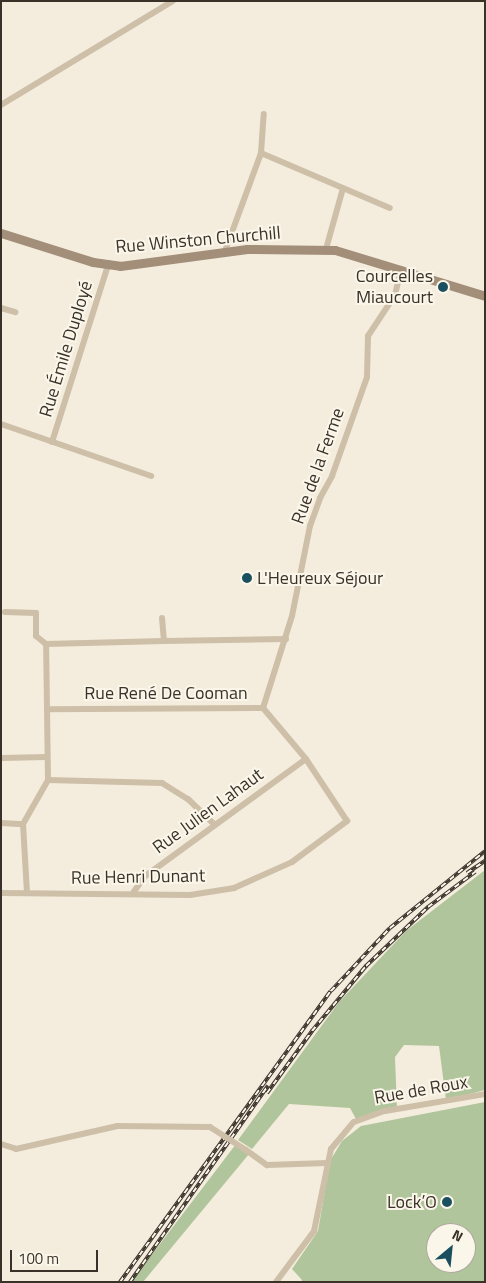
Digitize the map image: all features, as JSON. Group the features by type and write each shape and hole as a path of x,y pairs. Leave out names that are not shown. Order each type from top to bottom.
{"main road":[{"name":"Rue Winston Churchill","path":"1,233 108,265 225,251 326,249 401,269 485,296"}],"street":[{"path":"1,105 173,1"},
{"path":"225,251 261,153 264,114"},
{"path":"261,153 390,208"},
{"path":"326,249 343,188"},
{"name":"Rue Émile Duployé","path":"52,442 108,265"},
{"name":"Rue de la Ferme","path":"264,708 286,639 312,518 332,476 367,377 368,336 395,295 401,269"},
{"path":"1,308 16,312"},
{"path":"1,424 151,476"},
{"path":"6,612 36,612 36,636 46,644 286,639"},
{"path":"162,618 164,641"},
{"path":"27,893 23,824 48,780 46,644"},
{"name":"Rue René De Cooman","path":"47,709 264,708 306,759 346,821"},
{"path":"1,758 47,757"},
{"name":"Rue Julien Lahaut","path":"133,893 144,877 214,824 306,759"},
{"path":"48,780 162,783 188,799 214,824"},
{"name":"Rue Henri Dunant","path":"1,893 190,895 234,888 292,862 346,821"},
{"path":"1,824 23,824"},
{"name":"Rue de Roux","path":"276,1282 314,1231 331,1149 342,1134 370,1114 485,1094"},
{"path":"1,1144 16,1150 116,1126 210,1127 267,1165 327,1163"}],"green space":[{"path":"485,870 485,1090 446,1100 439,1046 404,1045 395,1057 397,1109 356,1119 350,1108 289,1104 252,1149 238,1140 339,1002 406,931"},
{"path":"485,1102 485,1282 301,1282 302,1280 292,1269 318,1231 330,1161 342,1141 361,1126"},
{"path":"236,1144 249,1154 143,1282 131,1282"}],"railway":[{"path":"120,1282 331,991 390,928 485,851"},
{"path":"467,873 485,861"},
{"path":"267,1093 312,1031 366,966 428,907 475,872"},
{"path":"130,1282 268,1086"}],"place":[{"name":"Courcelles Miaucourt","path":"443,287"},
{"name":"L'Heureux Séjour","path":"247,578"},
{"name":"Lock’O","path":"447,1202"}]}
